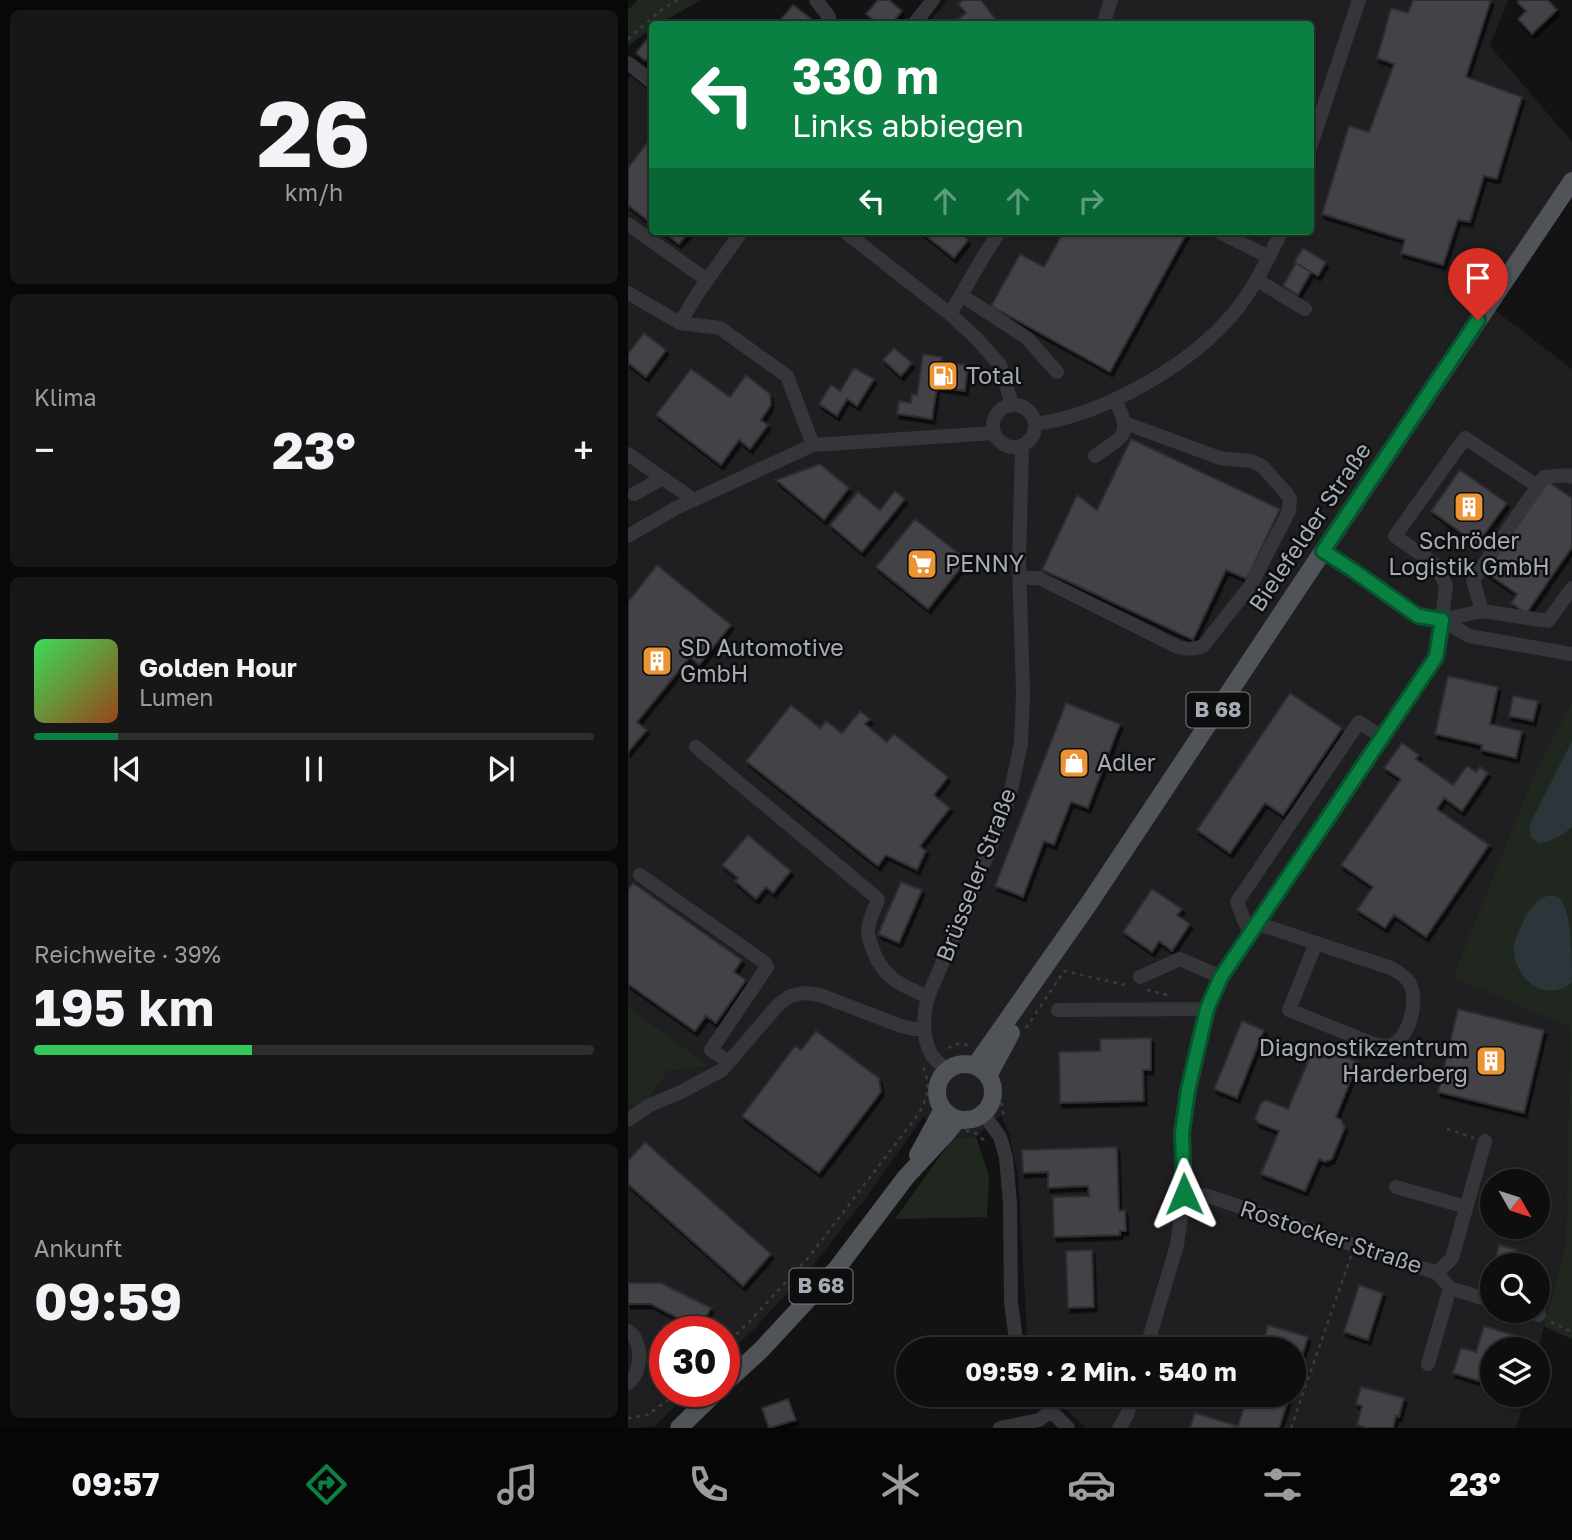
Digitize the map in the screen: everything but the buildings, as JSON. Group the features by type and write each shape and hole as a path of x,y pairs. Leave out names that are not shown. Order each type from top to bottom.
{"main road":[{"name":"Bielefelder Straße","path":"985,1069 996,1059 1090,902 1572,181"},
{"path":"961,1065 985,1069 993,1091 988,1107 976,1118 967,1120 950,1114 939,1101 937,1093 938,1084 948,1070 961,1065"},
{"name":"B 68","path":"740,1369 838,1267 950,1114"},
{"path":"679,1428 701,1407"}],"street":[{"path":"816,0 830,21"},
{"path":"916,21 933,0"},
{"path":"1104,21 1111,0"},
{"path":"1315,117 1359,0"},
{"path":"628,63 649,80"},
{"path":"628,224 707,280"},
{"path":"680,323 739,235"},
{"path":"849,235 950,314 976,338 1000,365 1012,405"},
{"path":"950,314 998,235"},
{"path":"1225,235 1269,257"},
{"path":"1035,424 1059,421 1115,398 1164,374 1200,347 1234,314 1257,280 1280,235"},
{"path":"1257,280 1305,309"},
{"path":"628,293 680,323 720,328 787,376 813,445"},
{"path":"961,295 1027,338 1057,372"},
{"path":"1095,456 1119,439 1124,428 1125,423 1115,398"},
{"path":"1012,405 1025,408 1034,417 1035,424 1032,437 1016,446 1003,444 994,433 996,415 1000,410 1012,405"},
{"path":"1020,578 1039,578 1187,649 1203,646 1251,585 1289,511 1290,499 1287,493 1262,466 1251,461 1220,458 1125,423"},
{"path":"628,536 694,500 813,445 994,433"},
{"path":"1150,1337 1177,1245 1184,1194 1182,1133 1188,1090 1207,1009 1221,977 1254,926 1436,657 1446,585 1436,565 1395,536 1465,438 1530,481"},
{"name":"Brüsseler Straße","path":"924,1029 928,997 1010,795 1021,743 1023,694 1029,675 1020,578 1013,562 1019,502 1016,446"},
{"path":"628,454 694,500"},
{"path":"1482,611 1473,580 1544,477 1572,477"},
{"path":"634,494 663,478"},
{"path":"1323,551 1418,616 1442,620 1469,636 1572,654"},
{"path":"1442,620 1482,611 1548,621 1572,588"},
{"path":"1316,943 1289,1010 1376,1045 1388,1046 1396,1042 1403,1034 1413,1009 1414,996 1410,984 1402,974 1392,968 1316,943 1245,923 1237,902 1359,722 1382,737"},
{"path":"696,747 878,900 868,929 876,957 885,973 928,997"},
{"path":"640,875 764,962 767,967 711,1050 729,1062"},
{"path":"1140,977 1180,959 1221,977"},
{"path":"628,1121 650,1105 681,1093 722,1070 778,1004 790,996 804,993 820,995 901,1026 924,1029 932,1055 948,1070"},
{"path":"1058,1010 1207,1009"},
{"path":"983,1113 1000,1137 1006,1157 1010,1203 1011,1302 1016,1337"},
{"name":"Rostocker Straße","path":"1437,1273 1452,1258 1485,1141"},
{"path":"1396,1187 1466,1207"},
{"name":"Rostocker Straße","path":"1184,1194 1208,1196 1437,1273 1450,1288 1480,1297"},
{"name":"Rostocker Straße","path":"1428,1364 1450,1288"},
{"path":"628,1331 638,1343 638,1371 628,1383"},
{"path":"1048,1407 1068,1428"},
{"path":"1119,1428 1129,1407"},
{"path":"1000,1428 1039,1420 1051,1411"}],"path":[{"path":"628,39 676,0"},
{"path":"1022,1034 1064,971"},
{"path":"948,1048 969,1044 985,1069 1004,1117"},
{"path":"740,1331 808,1258 917,1116 925,1102 928,1079 920,1060"},
{"path":"1448,1129 1485,1141"},
{"path":"1291,1428 1355,1245"},
{"path":"1550,1321 1572,1332"},
{"path":"628,1418 647,1415 659,1407"}],"shaded area":[{"path":"638,0 701,0 662,21 649,21 649,30 628,46 628,10"},
{"path":"948,0 1508,0 1490,46 1572,142 1572,183 1489,306 1572,369 1572,702 1534,774 1454,977 1570,1028 1566,1243 1550,1304 1550,1253 1480,1253 1480,1323 1545,1323 1541,1337 1480,1337 1480,1407 1522,1407 1516,1428 1086,1428 1063,1407 1306,1407 1306,1337 1029,1337 1018,1175 1009,1133 1001,1115 976,1137 953,1138 923,1117 866,1198 814,1264 740,1343 740,1316 649,1316 649,1407 674,1407 654,1427 628,1428 628,1101 636,1107 648,1099 668,1071 708,1066 628,1007 630,76 649,91 649,235 1314,235 1314,21 930,21"},
{"path":"1572,702 1572,1339 1544,1326 1545,1323 1550,1323 1550,1303 1566,1243 1570,1028 1453,977 1534,774"},
{"path":"1572,741 1572,827 1556,838 1539,843 1531,837 1529,826"},
{"path":"1551,895 1560,899 1565,907 1572,963 1572,982 1553,991 1543,990 1527,980 1520,972 1514,951 1517,935 1529,911 1538,901"},
{"path":"628,1007 709,1066 668,1071 648,1099 635,1107 628,1101"},
{"path":"976,1137 989,1176 987,1217 895,1219 953,1138"}],"place":[{"name":"Total","path":"943,376"},
{"name":"Schröder Logistik GmbH","path":"1469,507"},
{"name":"PENNY","path":"922,564"},
{"name":"SD Automotive GmbH","path":"657,661"},
{"name":"Adler","path":"1074,763"},
{"name":"Diagnostikzentrum Harderberg","path":"1491,1061"}],"route":[{"path":"1184,1194 1182,1133 1188,1090 1207,1009 1221,977 1436,657 1442,620 1418,616 1323,551 1478,320"}]}
